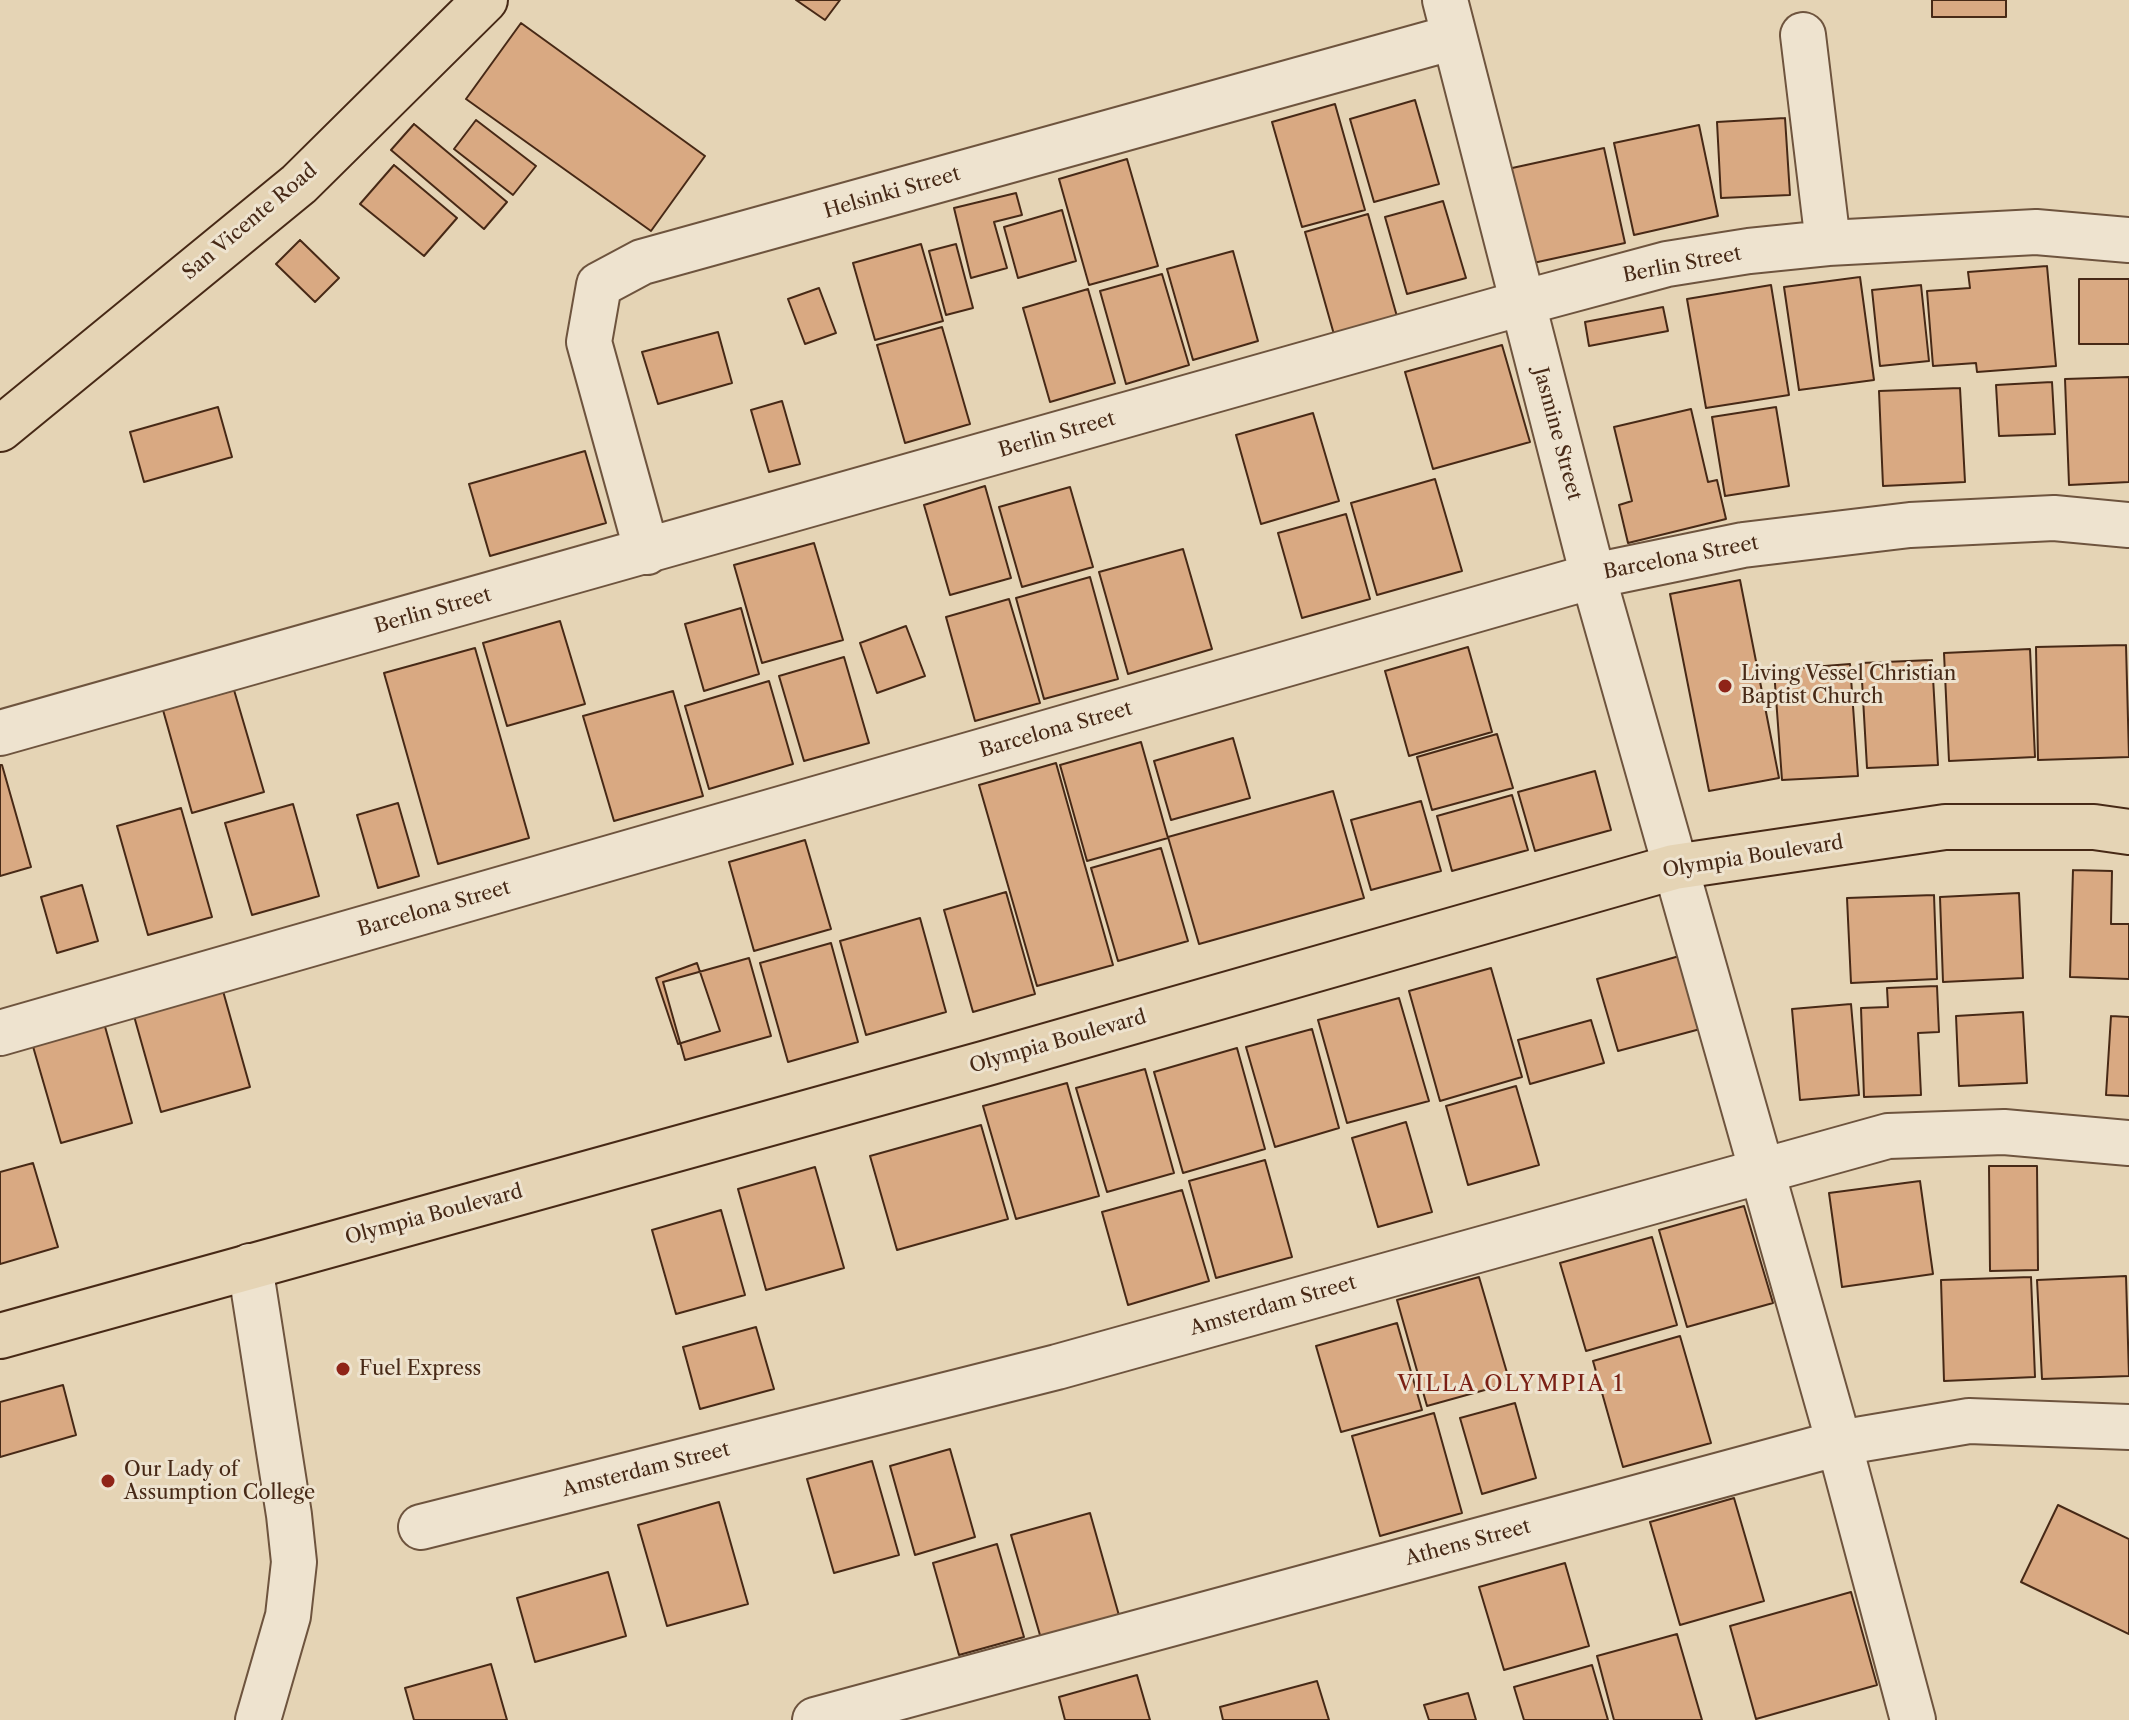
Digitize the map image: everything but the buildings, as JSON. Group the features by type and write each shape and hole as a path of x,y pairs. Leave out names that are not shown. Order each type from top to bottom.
{"main road":[{"name":"San Vicente Road","path":"0,429 299,184 485,0"},
{"name":"Olympia Boulevard","path":"0,1336 987,1063 1674,867 1945,827 2094,827 2129,832"}],"street":[{"name":"Jasmine Street","path":"1450,18 1593,576 1839,1443 1913,1720"},
{"name":"Helsinki Street","path":"647,552 589,342 599,285 642,262 1450,18"},
{"path":"1803,35 1828,243"},
{"name":"Berlin Street","path":"0,733 1667,264 1828,243 2036,232 2129,240"},
{"name":"Barcelona Street","path":"0,1033 1593,576 1743,545 1910,525 2054,518 2129,525"},
{"name":"Amsterdam Street","path":"421,1527 1057,1367 1888,1136 2004,1132 2129,1143"},
{"path":"250,1266 294,1562 288,1616 258,1720"},
{"name":"Athens Street","path":"815,1720 1839,1443 1969,1421 2129,1427"}],"place":[{"name":"Living Vessel Christian Baptist Church","path":"1725,686"},
{"name":"Fuel Express","path":"343,1369"},
{"name":"Our Lady of Assumption College","path":"108,1481"}],"district":[{"name":"VILLA OLYMPIA 1","path":"1511,1385"}]}
